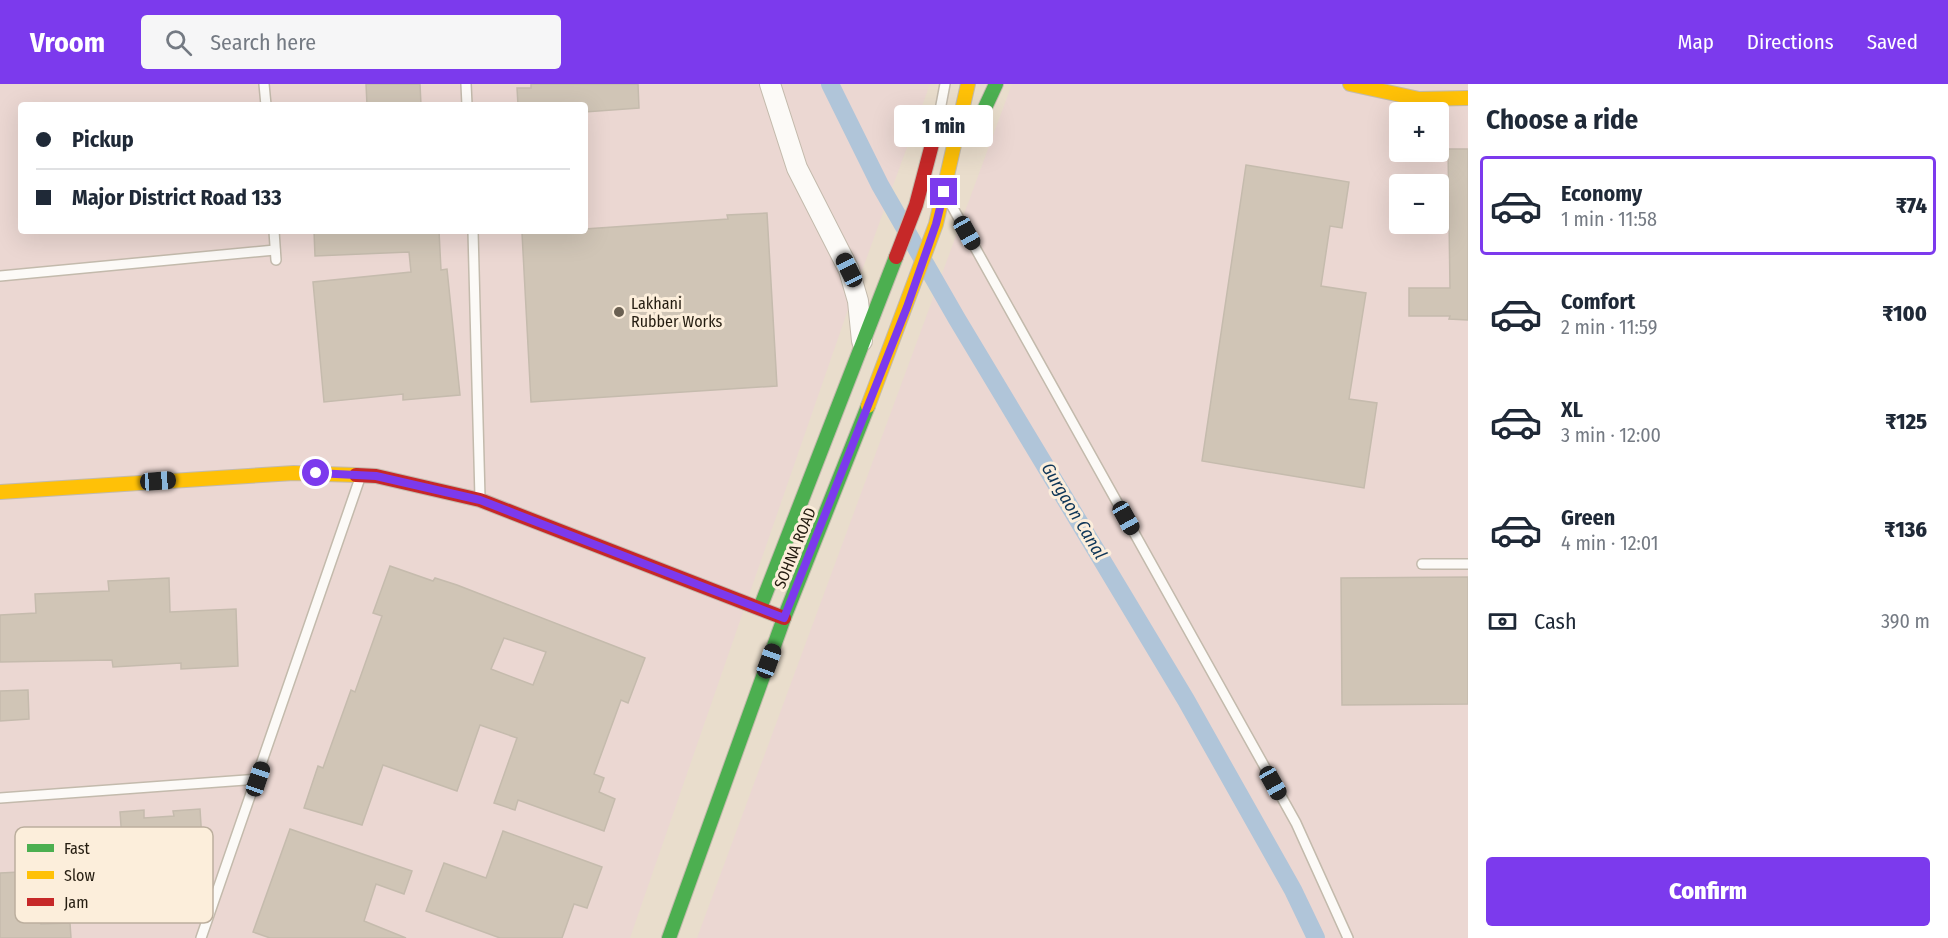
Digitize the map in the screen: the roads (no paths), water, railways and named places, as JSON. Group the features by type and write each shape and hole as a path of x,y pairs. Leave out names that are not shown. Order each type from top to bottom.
{"street":[{"path":"770,84 797,168 849,270 858,301 862,344"},
{"name":"SOHNA ROAD","path":"669,938 784,618 907,307 936,224 968,84"},
{"path":"760,608 916,205 936,129 957,135 983,112 996,84"},
{"path":"1350,84 1419,99 1468,99"},
{"path":"0,492 294,473 361,474 398,479 480,500 784,618"}],"lane":[{"path":"264,84 266,102"},
{"path":"466,84 467,102"},
{"path":"936,129 945,84"},
{"path":"944,192 1296,823 1348,938"},
{"path":"0,276 276,255 274,234"},
{"path":"473,234 480,500"},
{"path":"213,905 361,474"},
{"path":"1422,564 1468,564"},
{"path":"0,798 258,779"},
{"path":"201,938 206,923"}],"waterway":[{"name":"Gurgaon Canal","path":"830,84 880,185 957,319 1186,700 1293,890 1316,938"}],"place":[{"name":"Lakhani Rubber Works","path":"619,312"}]}
